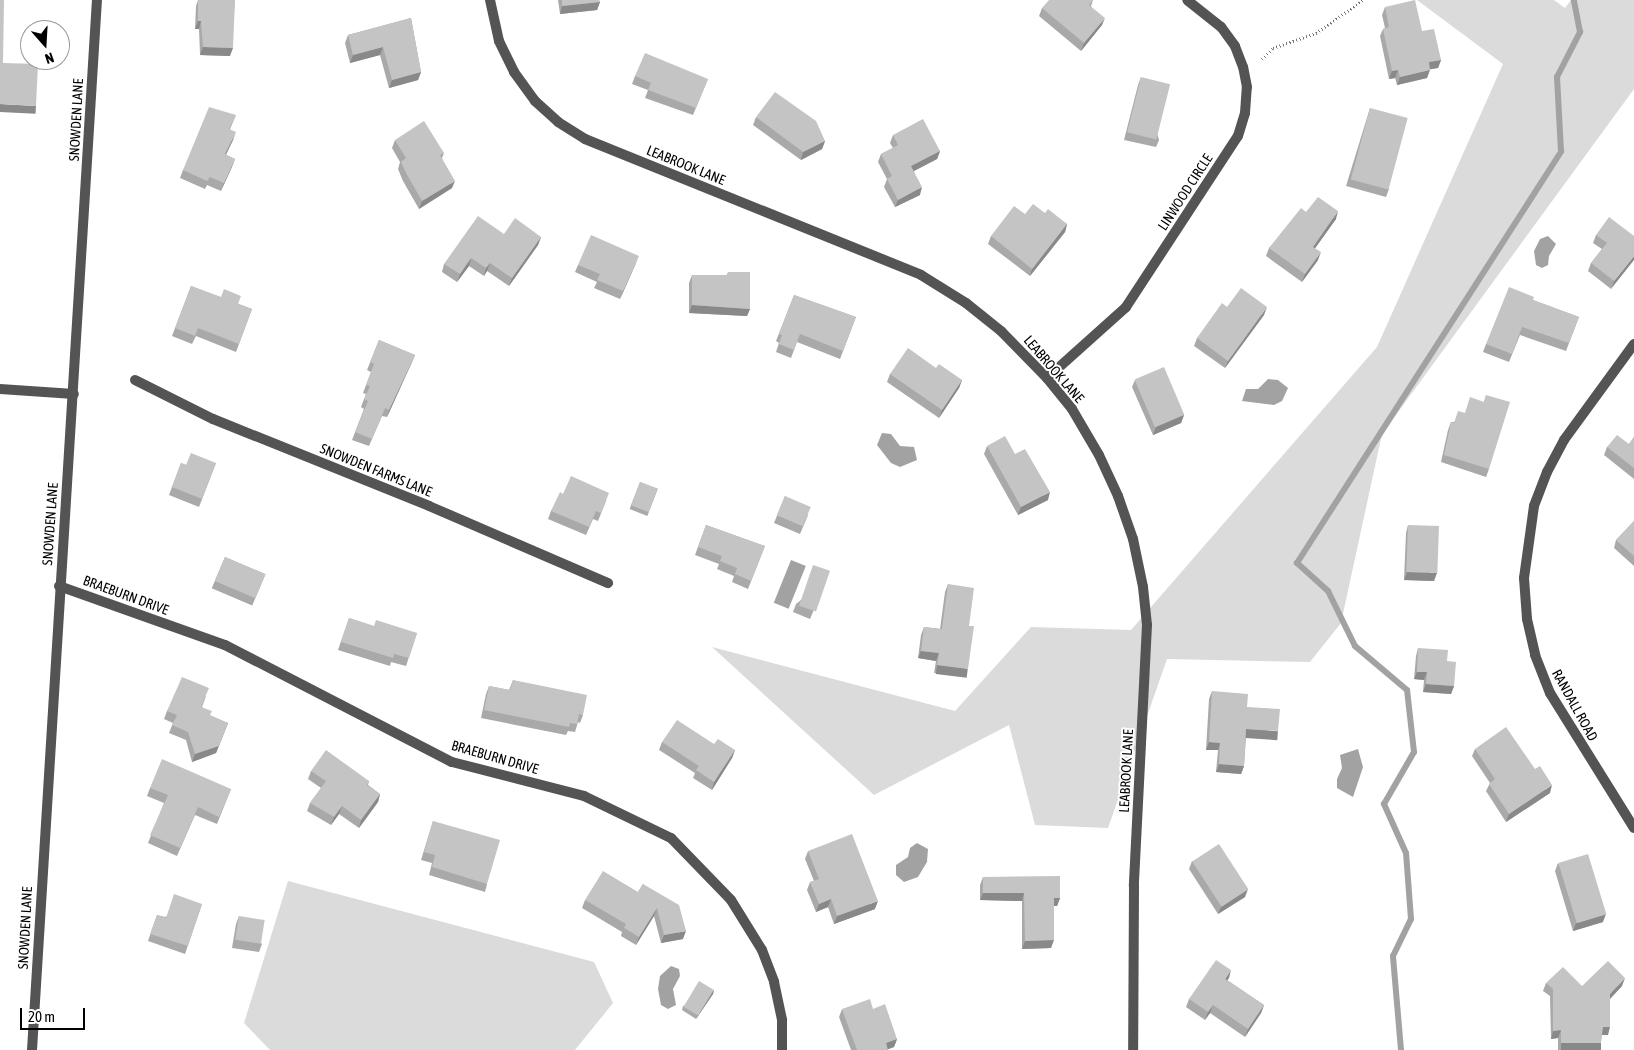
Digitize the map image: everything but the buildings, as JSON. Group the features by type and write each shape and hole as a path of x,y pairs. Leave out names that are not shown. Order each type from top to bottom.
{"street":[{"name":"SNOWDEN LANE","path":"32,1050 59,586 74,394 97,0"},
{"name":"LEABROOK LANE","path":"490,0 499,41 514,72 535,100 558,122 585,139 921,275 966,303 1002,331 1048,378 1072,409 1103,463 1133,539 1143,586 1147,625 1134,886 1133,1050"},
{"name":"LINWOOD CIRCLE","path":"1048,378 1126,307 1238,136 1245,113 1247,87 1243,67 1235,46 1220,27 1187,0"},
{"name":"RANDALL ROAD","path":"1634,344 1564,440 1547,472 1534,506 1524,578 1527,619 1535,655 1550,694 1634,828"},
{"name":"SNOWDEN FARMS LANE","path":"135,380 213,419 429,506 608,583"},
{"path":"0,389 74,394"},
{"name":"BRAEBURN DRIVE","path":"59,586 225,645 452,762 584,796 671,838 731,900 762,950 774,982 782,1020 782,1050"}],"path":[{"path":"1262,59 1274,48 1316,33 1363,0"}],"shaded area":[{"path":"1417,0 1554,0 1565,8 1571,0 1634,0 1634,89 1382,434 1341,623 1310,662 1167,659 1108,828 1035,825 1009,725 874,795 712,647 955,711 1031,627 1131,630 1377,347 1503,64"},
{"path":"1548,236 1556,244 1549,256 1548,265 1542,268 1536,265 1534,251 1540,239"},
{"path":"1268,379 1278,380 1288,388 1282,401 1274,405 1242,401 1246,389 1258,389"},
{"path":"882,433 891,434 900,446 914,447 917,460 900,467 891,463 877,445"},
{"path":"791,560 806,566 789,609 774,603"},
{"path":"1358,749 1363,767 1353,797 1337,788 1337,779 1342,768 1340,755"},
{"path":"917,843 928,849 927,862 918,877 904,882 896,875 896,865 908,857 910,848"},
{"path":"288,881 594,962 613,1003 575,1050 270,1050 244,1023"},
{"path":"671,966 679,969 680,976 673,989 676,1005 668,1009 661,1005 658,989 660,976"}],"waterway":[{"path":"1401,1050 1393,956 1411,919 1406,853 1384,804 1414,752 1407,690 1355,646 1328,591 1297,563 1561,151 1557,77 1580,32 1574,0"}]}
